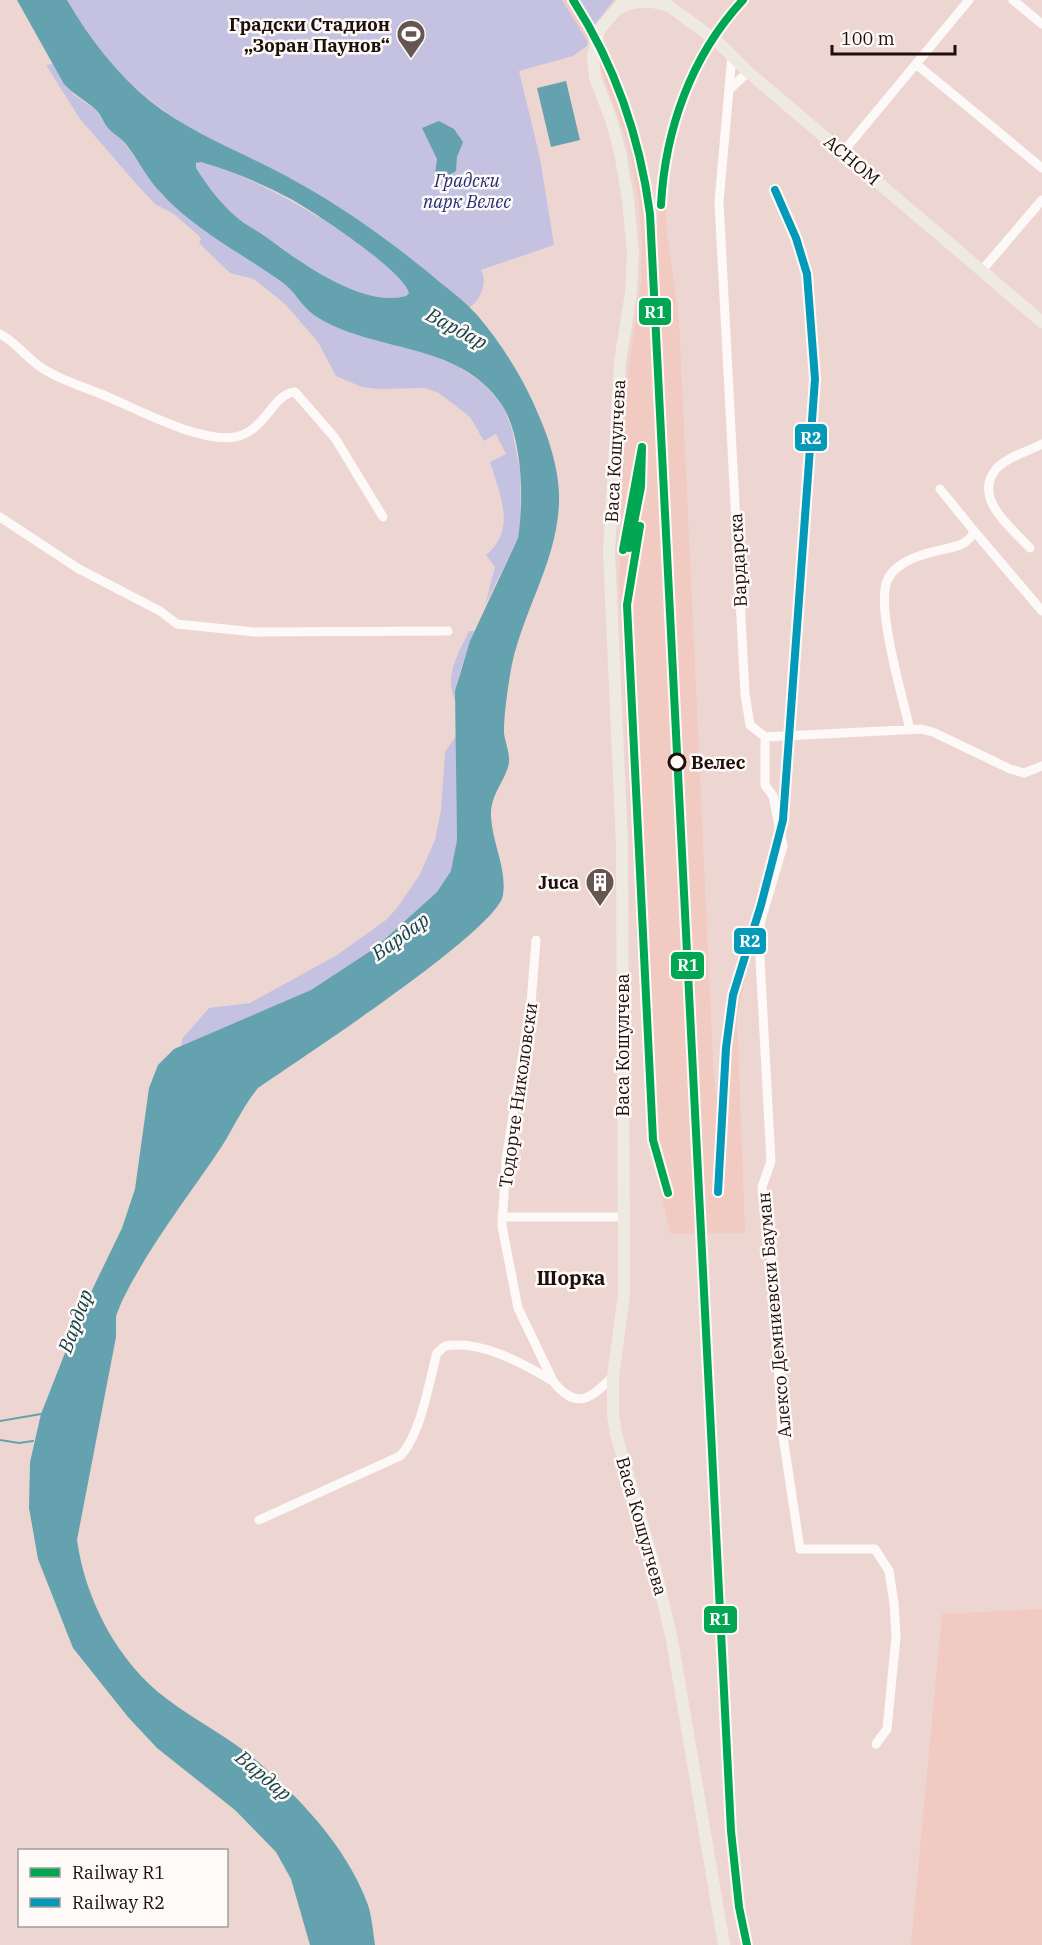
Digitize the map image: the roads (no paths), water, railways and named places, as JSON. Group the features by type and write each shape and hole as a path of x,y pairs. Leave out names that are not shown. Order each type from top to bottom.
{"main road":[{"name":"Васа Кошулчева","path":"623,0 598,33 593,56 595,78 616,135 628,200 633,254 631,292 620,362 609,552 622,844 624,1217 624,1295 611,1398 616,1434 655,1567 672,1640 724,1945"},
{"path":"613,12 632,2 645,0 672,7"},
{"name":"АСНОМ","path":"661,0 732,54 748,72 983,269 1042,322"}],"street":[{"path":"843,152 969,0"},
{"path":"1013,0 1042,24"},
{"name":"Вардарска","path":"732,54 719,202 745,694 750,725 765,737"},
{"path":"916,64 1042,168"},
{"path":"730,89 748,72"},
{"path":"983,269 1042,200"},
{"path":"0,334 35,363 54,375 173,424 214,436 235,437 255,430 285,396 297,393 335,438 383,517"},
{"path":"1030,548 992,507 988,486 997,468 1042,444"},
{"path":"940,489 1042,611"},
{"path":"0,517 87,574 154,608 177,624 254,632 448,631"},
{"path":"910,730 891,646 885,609 886,583 893,573 914,556 967,542 974,531"},
{"path":"765,737 910,730 933,732 1010,770 1024,773 1042,766"},
{"name":"Алексо Демниевски Бауман","path":"765,737 765,785 774,796 783,846 761,920 759,941 771,1161 762,1187 772,1262 782,1430 800,1549 875,1549 889,1571 896,1637 890,1714 887,1729 876,1744"},
{"name":"Тодорче Николовски","path":"536,940 531,1003 506,1160 505,1204 502,1217 503,1239 518,1308 560,1390 571,1397 585,1399 594,1396 613,1376"},
{"path":"502,1217 624,1217"},
{"path":"259,1520 400,1456 405,1451 418,1420 437,1353 446,1346 488,1350 525,1365 553,1380"}],"water":[{"name":"Вардар","path":"17,0 67,0 84,28 104,54 150,101 185,124 332,202 397,248 461,299 487,327 520,376 543,425 557,473 558,517 554,540 515,652 507,697 504,733 509,762 491,808 492,826 503,875 503,895 493,912 434,964 258,1088 248,1102 222,1146 144,1261 116,1316 116,1337 77,1540 81,1562 96,1607 119,1648 149,1684 178,1707 246,1752 274,1776 322,1826 359,1884 369,1910 375,1945 310,1945 291,1879 276,1852 235,1810 157,1748 128,1717 73,1648 38,1559 29,1508 30,1462 41,1414 79,1317 122,1228 135,1189 149,1088 158,1065 174,1049 311,990 375,948 437,892 451,871 457,840 455,691 470,641 518,538 521,489 518,452 509,419 502,405 484,384 463,369 439,358 362,336 314,315 282,282 205,231 175,207 157,188 125,143 108,128 97,111 64,84","holes":["201,162 269,188 318,216 391,270 409,293 406,296 389,298 370,295 351,289 314,270 233,214 196,168 196,163"]},
{"path":"566,81 580,140 551,147 537,88"},
{"path":"439,121 454,129 463,142 457,157 456,171 450,175 435,175 437,159 422,128"}],"waterway":[{"path":"0,1421 41,1414"},
{"path":"0,1440 19,1443 33,1441"}],"rail line":[{"name":"R1","path":"573,0 601,50 624,103 640,158 650,214 731,1831 739,1907 747,1945"},
{"name":"R1","path":"661,205 668,149 684,95 709,45 743,0"},
{"name":"R2","path":"718,1192 726,1048 733,995 761,905 783,820 815,379 807,274 796,238 775,190"},
{"name":"R1","path":"623,550 642,447 641,487 629,548"},
{"name":"R1","path":"640,526 627,605 653,1140 668,1193"}],"place":[{"name":"Градски Стадион „Зоран Паунов“","path":"411,60"},
{"name":"Велес","path":"677,762"},
{"name":"Juca","path":"600,908"}],"district":[{"name":"Шорка","path":"571,1277"}],"park label":[{"name":"Градски парк Велес","path":"467,190"}]}
